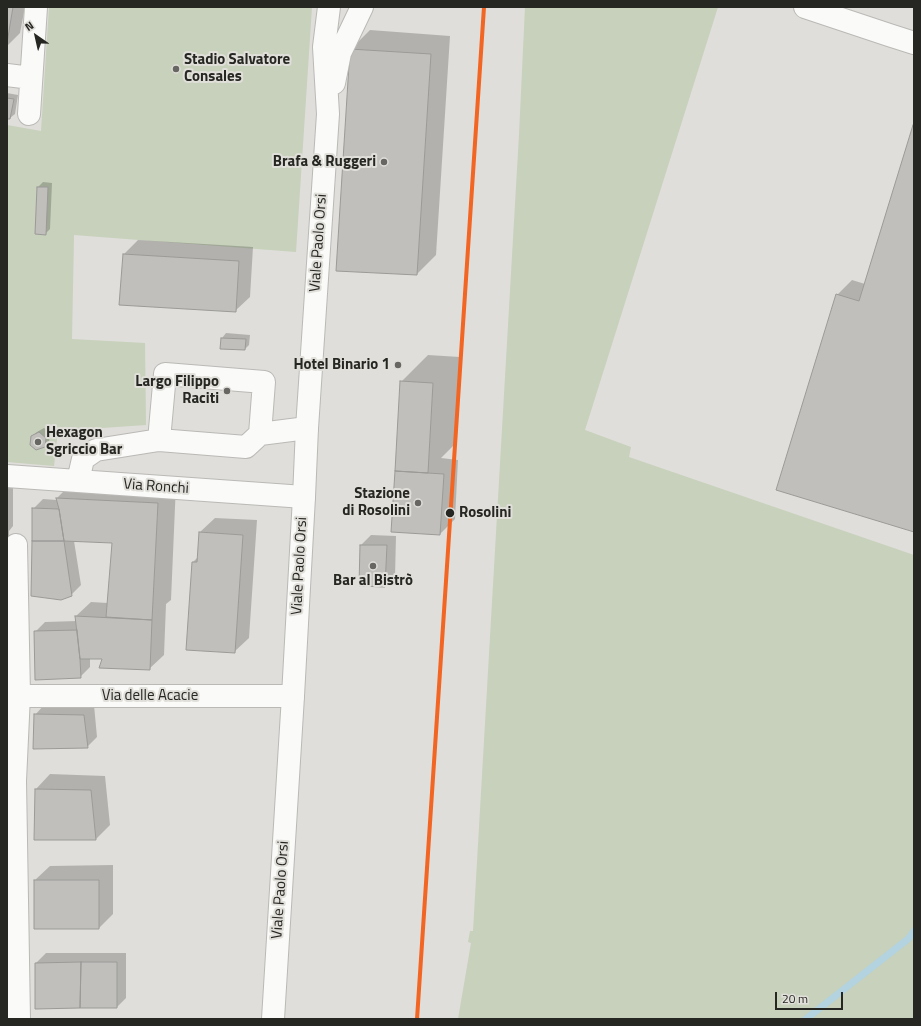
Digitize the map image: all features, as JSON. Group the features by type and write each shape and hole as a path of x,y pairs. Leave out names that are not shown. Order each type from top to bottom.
{"street":[{"path":"29,114 36,7"},
{"path":"328,114 324,48 329,7"},
{"path":"328,114 340,53 362,7"},
{"path":"805,7 914,43"},
{"path":"7,75 31,78"},
{"name":"Viale Paolo Orsi","path":"273,1019 293,696 304,497 306,428 328,114"},
{"path":"159,440 164,374 264,382 260,434"},
{"path":"78,481 84,459 96,450 159,440 246,448 260,434 306,428"},
{"name":"Via Ronchi","path":"7,476 304,497"},
{"path":"16,545 11,781 19,1019"},
{"name":"Via delle Acacie","path":"13,695 293,696"}],"green space":[{"name":"Stadio Salvatore Consales","path":"49,7 312,7 296,252 74,235 72,339 145,343 146,425 58,431 54,466 7,462 7,125 41,131"},
{"path":"525,7 718,7 585,430 631,447 629,457 914,555 914,1019 458,1019 471,943 468,942 470,931 473,931 519,135"}],"building":[{"path":"7,7 13,7 7,43"},
{"name":"Brafa & Ruggeri","path":"350,49 431,54 417,275 336,271"},
{"path":"7,98 14,99 10,119 7,119"},
{"path":"913,125 914,532 776,490 836,294 859,301"},
{"path":"37,187 48,187 46,235 35,234"},
{"path":"123,254 239,261 236,312 119,305"},
{"path":"221,338 246,339 245,350 220,349"},
{"path":"400,381 433,383 428,473 395,471"},
{"name":"Hexagon Sgriccio Bar","path":"39,432 46,438 45,447 36,450 30,445 31,436"},
{"name":"Stazione di Rosolini","path":"395,471 444,474 440,535 391,532"},
{"path":"56,498 158,503 152,620 106,617 112,543 64,541"},
{"path":"32,508 59,509 64,541 32,541"},
{"path":"199,532 243,535 235,653 186,650 192,562 197,562"},
{"path":"32,541 64,541 72,596 61,600 31,596"},
{"name":"Bar al Bistrò","path":"360,545 387,545 385,587 359,586"},
{"path":"75,616 152,620 150,670 99,668 102,659 80,659"},
{"path":"77,630 81,678 35,680 34,631"},
{"path":"34,714 84,715 88,748 33,749"},
{"path":"35,789 91,790 96,840 34,840"},
{"path":"34,880 99,880 99,929 34,929"},
{"path":"81,962 117,962 117,1008 80,1008"},
{"path":"81,962 80,1008 35,1009 35,963"}],"waterway":[{"path":"806,1019 908,939 914,931"}],"transit line":[{"path":"417,1019 484,7"}],"place":[{"name":"Stadio Salvatore Consales","path":"176,69"},
{"name":"Brafa & Ruggeri","path":"384,162"},
{"name":"Hotel Binario 1","path":"398,365"},
{"name":"Largo Filippo Raciti","path":"227,391"},
{"name":"Hexagon Sgriccio Bar","path":"38,442"},
{"name":"Stazione di Rosolini","path":"418,503"},
{"name":"Rosolini","path":"450,513"},
{"name":"Bar al Bistrò","path":"373,566"}]}
